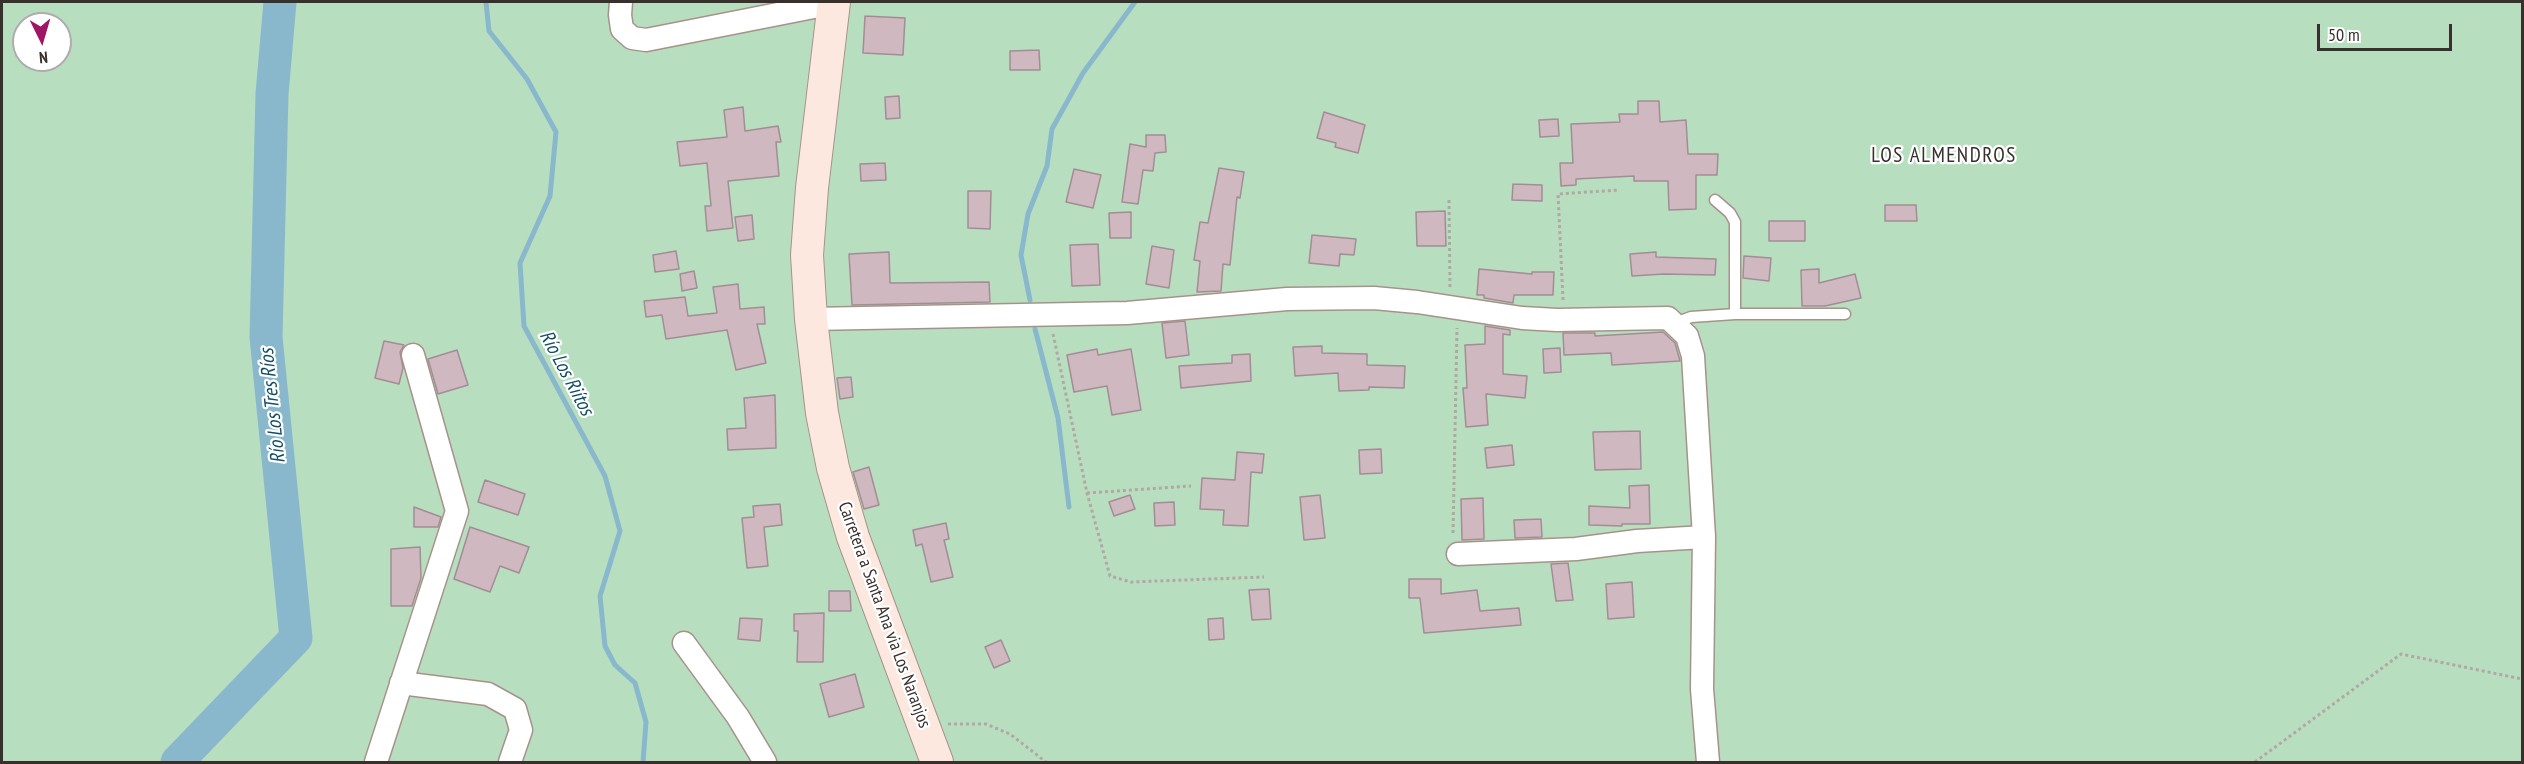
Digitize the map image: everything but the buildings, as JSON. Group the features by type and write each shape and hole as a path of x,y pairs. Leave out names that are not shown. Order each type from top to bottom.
{"main road":[{"name":"Carretera a Santa Ana via Los Naranjos","path":"834,2 807,255 811,319 822,412 833,468 853,537 937,762"}],"street":[{"path":"621,2 622,29 632,38 646,40 834,2"},
{"path":"811,319 1127,313 1287,299 1374,298 1522,318 1564,320 1668,318 1687,336 1693,356 1704,537 1702,689 1708,762"},
{"path":"376,762 457,511 413,355"},
{"path":"1455,544 1576,549 1637,541 1704,537"},
{"path":"684,643 738,717 765,762"},
{"path":"401,683 488,694 515,709 521,730 510,762"}],"lane":[{"path":"1715,200 1730,213 1735,222 1735,314"},
{"path":"1675,323 1691,317 1735,314 1845,314"}],"path":[{"path":"1564,320 1558,194 1619,190"},
{"path":"1449,200 1454,308 1455,544"},
{"path":"1048,314 1087,493 1110,576 1131,582 1264,577"},
{"path":"1087,493 1191,486"},
{"path":"2254,762 2401,654 2523,679"},
{"path":"925,726 986,724 1010,734 1046,762"}],"green space":[{"path":"2,2 2522,2 2522,762 2,762"}],"waterway":[{"name":"Río Los Tres Ríos","path":"177,762 296,638 266,337 272,94 280,2"},
{"name":"Río Los Riítos","path":"486,2 489,31 527,79 556,132 550,196 520,263 524,326 605,476 620,531 600,596 605,646 615,665 635,683 646,722 643,762"},
{"path":"1030,300 1021,255 1028,214 1047,166 1052,129 1083,73 1135,2"},
{"path":"1035,329 1058,418 1069,507"}],"district":[{"name":"LOS ALMENDROS","path":"1944,156"}]}
